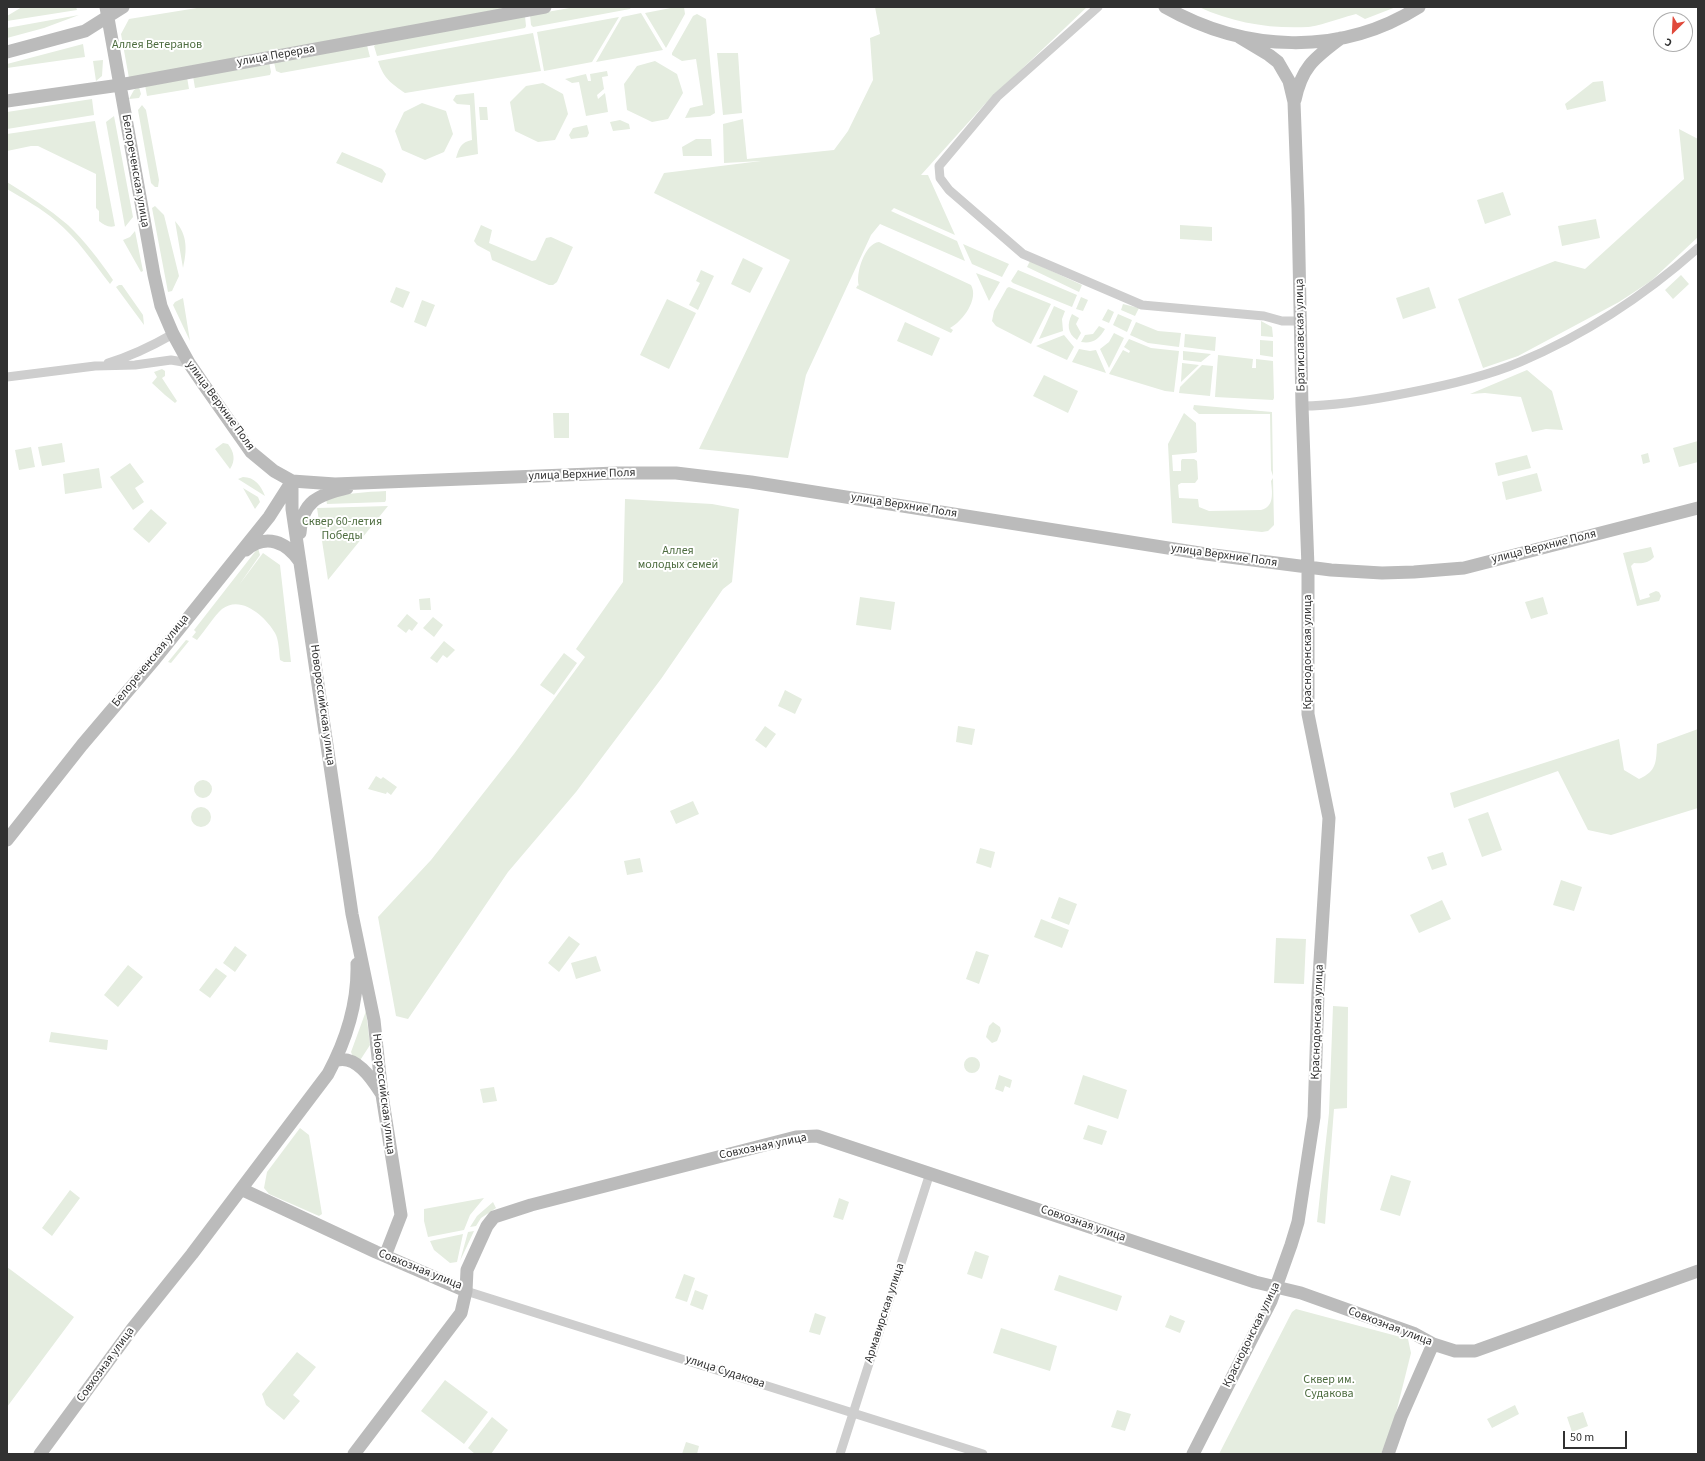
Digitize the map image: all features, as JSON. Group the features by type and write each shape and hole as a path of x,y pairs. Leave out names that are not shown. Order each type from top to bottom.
{"street":[{"path":"7,52 85,31 107,12 123,7"},
{"name":"улица Перерва","path":"7,101 120,85 545,7"},
{"path":"1098,7 997,97 939,166 940,178 949,190 1023,254 1124,298 1142,305 1264,316 1282,321 1300,321"},
{"name":"Братиславская улица","path":"1165,7 1199,24 1239,37 1290,43 1316,42 1342,38 1396,20 1419,7"},
{"name":"Белореченская улица","path":"107,12 154,275 161,306 172,334"},
{"name":"Братиславская улица","path":"1239,37 1265,52 1278,62 1289,81 1294,102 1308,567"},
{"name":"Братиславская улица","path":"1294,102 1300,81 1309,65 1342,38"},
{"path":"1302,406 1326,406 1353,403 1424,390 1480,375 1520,362 1564,341 1612,315 1655,285 1698,248"},
{"path":"95,366 125,358 148,348 172,334"},
{"name":"улица Верхние Поля","path":"172,334 189,363 252,452 274,471 292,481 324,484 616,473 676,473 751,482 1142,545 1308,567 1382,573 1464,568 1698,508"},
{"path":"7,377 95,366 135,365 171,360 189,363"},
{"name":"Белореченская улица","path":"7,840 82,745 155,659 235,560 269,517 292,481"},
{"name":"Новороссийская улица","path":"292,481 292,509 300,564 355,930 374,1020 382,1095 401,1215 385,1256"},
{"path":"298,550 303,515 312,502 335,491 372,483"},
{"path":"235,560 254,543 269,540 285,547 295,555 300,564"},
{"name":"Краснодонская улица","path":"1193,1454 1271,1301 1298,1222 1314,1117 1318,994 1329,818 1308,714 1308,567"},
{"name":"Новороссийская улица","path":"241,1189 312,1096 335,1061 343,1044 354,1007 357,975 355,930"},
{"path":"335,1061 344,1060 359,1067 370,1076 382,1095"},
{"name":"Совхозная улица","path":"40,1454 132,1329 241,1189 385,1256 466,1291 467,1270 487,1226 494,1217 530,1205 750,1148 796,1137 817,1136 1255,1282 1301,1294 1413,1333 1433,1344 1455,1351 1475,1352 1698,1271"},
{"name":"Армавирская улица","path":"840,1454 930,1173"},
{"path":"354,1454 461,1313 466,1291"},
{"name":"улица Судакова","path":"466,1291 983,1454"},
{"path":"1388,1454 1401,1417 1433,1344"}],"green space":[{"path":"22,7 76,7 77,10 7,21 7,16"},
{"name":"Аллея Ветеранов","path":"203,7 519,7 129,78 121,34 129,19"},
{"path":"575,7 631,7 630,9 533,27 531,25 530,15"},
{"path":"676,7 684,7 685,14 666,48 645,13"},
{"path":"875,7 1087,7 984,105 921,175 928,175 955,235 894,208 891,211 957,241 965,261 880,224 871,235 806,375 788,458 699,449 790,260 654,193 664,173 761,161 724,163 723,124 743,119 747,159 834,150 848,131 873,80 870,38 880,34"},
{"path":"1199,7 1396,7 1365,19 1356,14 1308,27 1280,27 1239,21 1212,13"},
{"path":"641,13 663,50 596,62 622,17"},
{"path":"697,14 706,19 715,113 710,116 685,118 690,108 703,105 696,59 682,61 672,55 672,53 693,16"},
{"path":"79,15 44,28 7,38 7,28"},
{"path":"525,16 525,28 377,56 374,46 376,44"},
{"path":"619,17 592,62 544,71 537,32"},
{"path":"533,33 541,71 405,93 388,80 378,61"},
{"path":"83,44 85,57 7,68 7,64"},
{"path":"367,45 370,57 281,73 276,71 274,62"},
{"path":"717,53 738,53 742,113 723,115"},
{"path":"103,60 102,76 96,81 93,61"},
{"path":"655,61 677,74 683,93 668,119 652,122 627,110 624,84 637,66"},
{"path":"269,62 271,72 270,75 195,88 193,76"},
{"path":"607,71 608,76 602,77 604,89 597,95 598,99 605,93 608,112 586,116 579,82 572,83 565,79 586,74 588,81 591,81 590,74"},
{"path":"187,77 189,89 147,96 145,85"},
{"path":"1603,81 1606,101 1567,110 1565,104 1593,82"},
{"path":"543,83 563,94 568,114 555,140 538,142 515,131 510,102 526,86"},
{"path":"139,87 141,94 139,98 129,99 134,90"},
{"path":"474,93 478,154 456,158 461,146 465,142 472,140 470,105 457,104 453,100 456,95"},
{"path":"92,99 94,115 7,129 7,112"},
{"path":"422,103 446,111 453,134 444,152 425,160 402,150 395,131 404,112"},
{"path":"142,105 146,110 159,180 158,187 155,187 151,183 138,110"},
{"path":"479,107 487,107 488,120 480,120"},
{"path":"114,116 133,217 125,227 106,122"},
{"path":"620,120 629,124 630,129 613,131 610,122"},
{"path":"95,121 115,226 113,227 107,226 99,221 99,211 96,208 96,174 38,146 7,151 7,134"},
{"path":"587,125 589,133 587,137 571,139 569,135 573,128"},
{"path":"1679,129 1698,139 1698,237 1651,281 1619,302 1518,356 1483,368 1458,299 1555,261 1585,269 1684,179"},
{"path":"696,139 711,139 712,156 683,156 682,147"},
{"path":"342,152 382,169 386,174 382,183 336,163"},
{"path":"7,182 31,197 68,225 92,251 113,280 110,284 64,228 50,216 7,189"},
{"path":"1503,192 1511,215 1485,224 1477,200"},
{"path":"155,206 164,215 179,276 172,291 168,292 152,208"},
{"path":"1596,219 1600,238 1562,246 1558,226"},
{"path":"175,221 182,232 185,243 186,249 183,268"},
{"path":"481,225 492,230 489,243 532,261 536,260 546,238 551,237 573,247 557,282 553,285 549,285 492,260 490,252 477,245 474,241"},
{"path":"1180,225 1212,227 1212,241 1180,239"},
{"path":"135,231 143,271 141,272 123,240 130,237"},
{"path":"879,242 971,285 973,297 971,303 960,320 950,328 953,330 951,333 856,288 858,285 859,286 858,274 865,253 874,244"},
{"path":"963,244 1009,264 1002,277 972,264"},
{"path":"743,258 763,268 750,293 731,284"},
{"path":"1030,261 1082,285 1079,292 1027,267"},
{"path":"701,270 714,276 698,310 689,305 700,283 696,281"},
{"path":"1018,270 1077,295 1072,307 1013,283 1011,281"},
{"path":"976,273 1000,282 989,301"},
{"path":"1681,275 1689,284 1673,299 1665,290"},
{"path":"122,285 143,315 144,325 116,287"},
{"path":"396,287 410,292 403,308 390,302"},
{"path":"1009,287 1051,304 1031,344 996,326 992,321 994,311"},
{"path":"1429,287 1436,308 1403,319 1396,298"},
{"path":"1081,297 1088,300 1083,311 1076,309"},
{"path":"183,298 190,341 173,305 175,302"},
{"path":"667,299 696,313 669,369 640,355"},
{"path":"422,300 435,305 426,327 414,322"},
{"path":"1123,304 1139,308 1135,316 1121,310"},
{"path":"1054,306 1065,311 1062,319 1063,331 1039,339"},
{"path":"1108,309 1114,312 1109,323 1102,320"},
{"path":"1072,314 1079,318 1076,324 1081,333 1077,340 1071,334 1069,328 1069,321"},
{"path":"1118,314 1132,320 1127,332 1113,325"},
{"path":"1261,321 1272,327 1273,337 1261,336"},
{"path":"905,322 940,338 932,356 897,341"},
{"path":"1136,322 1158,331 1181,333 1179,347 1148,343 1130,335"},
{"path":"1099,326 1105,329 1098,338 1089,342 1081,342 1085,335 1093,334"},
{"path":"1114,333 1124,338 1109,368 1100,349 1109,342"},
{"path":"1185,334 1216,337 1215,351 1184,347"},
{"path":"1064,335 1074,347 1067,360 1036,346"},
{"path":"1129,339 1151,348 1179,351 1174,392 1165,391 1109,374 1123,350 1129,353 1130,351 1124,347"},
{"path":"1260,340 1273,341 1273,357 1260,355"},
{"path":"1079,349 1090,351 1096,350 1106,373 1072,362"},
{"path":"1183,351 1211,354 1201,362 1183,360"},
{"path":"1218,355 1253,359 1252,368 1256,368 1256,359 1273,361 1273,400 1215,397"},
{"path":"1182,364 1199,365 1181,382"},
{"path":"1202,365 1213,366 1210,396 1179,393 1180,387"},
{"path":"162,369 165,371 165,376 162,378 177,401 175,403 152,383 157,377 154,372"},
{"path":"1527,370 1552,391 1563,430 1546,429 1532,432 1521,397 1485,393 1470,394"},
{"path":"1044,375 1078,391 1068,413 1033,396"},
{"path":"1194,405 1272,412 1273,476 1271,470 1270,414 1199,414 1193,409"},
{"path":"553,413 569,413 569,438 554,438"},
{"path":"1184,413 1196,423 1197,452 1172,455 1173,471 1181,471 1182,459 1194,459 1197,461 1198,479 1195,483 1181,483 1178,485 1179,498 1198,499 1199,507 1209,511 1261,510 1269,506 1271,502 1271,481 1273,478 1274,525 1268,531 1262,532 1172,523 1168,444"},
{"path":"1698,441 1698,462 1679,467 1673,448"},
{"path":"62,443 65,462 42,466 38,447"},
{"path":"223,443 228,444 233,453 234,459 230,469 215,449"},
{"path":"31,447 35,467 19,470 15,450"},
{"path":"1648,453 1650,462 1643,464 1641,455"},
{"path":"1527,455 1531,468 1498,476 1495,463"},
{"path":"130,463 144,482 135,488 144,502 133,510 110,477"},
{"path":"99,468 102,488 65,494 63,474"},
{"path":"1537,473 1542,491 1506,500 1502,482"},
{"path":"243,477 254,480 262,489 265,496 238,479"},
{"path":"243,488 258,497 260,502 255,509"},
{"path":"386,491 385,502 327,504 326,499 363,492"},
{"name":"Аллея молодых семей","path":"625,499 712,504 739,509 732,582 723,589 661,679 576,792 508,872 408,1019 396,1016 378,917 431,860 514,754 585,657 576,649 623,582"},
{"name":"Сквер 60-летия Победы","path":"388,506 328,580 317,508"},
{"path":"151,509 167,523 149,543 133,529"},
{"path":"1651,547 1654,557 1650,561 1645,563 1634,563 1631,566 1640,600 1650,597 1649,594 1656,591 1659,592 1661,596 1659,601 1637,606 1623,553"},
{"path":"258,548 260,555 239,585 263,553 280,565 291,662 284,662 280,660 275,633 266,620 252,609 245,606 237,604 229,605 222,609 197,640 192,637 196,632 194,630"},
{"path":"860,597 895,602 891,630 856,625"},
{"path":"1543,597 1548,614 1531,619 1525,602"},
{"path":"430,598 431,610 420,610 419,599"},
{"path":"407,614 418,623 412,631 409,629 406,633 397,626"},
{"path":"433,617 443,625 434,637 423,628"},
{"path":"186,640 189,641 171,663 168,662"},
{"path":"444,641 455,650 447,658 443,655 437,663 430,658"},
{"path":"564,653 577,663 554,695 540,685"},
{"path":"785,690 802,699 795,714 778,706"},
{"path":"765,726 776,734 766,748 755,740"},
{"path":"958,726 975,729 972,745 956,742"},
{"path":"1698,729 1698,808 1611,835 1588,830 1558,771 1454,808 1450,793 1619,739 1624,770 1639,779 1649,773 1652,769 1656,761 1657,744"},
{"path":"376,776 381,779 383,777 397,787 391,795 387,792 386,794 368,789"},
{"path":"199,780 207,780 212,785 210,796 207,798 199,798 194,793 194,785"},
{"path":"693,801 699,814 676,824 670,811"},
{"path":"201,807 208,810 211,817 208,824 201,827 194,824 191,817 194,810"},
{"path":"1488,812 1502,850 1482,857 1468,819"},
{"path":"980,848 995,852 991,868 976,863"},
{"path":"1443,852 1447,865 1432,870 1427,857"},
{"path":"640,858 643,872 627,875 624,861"},
{"path":"1561,880 1582,887 1574,911 1553,905"},
{"path":"1059,897 1077,904 1069,925 1051,918"},
{"path":"1442,900 1451,919 1419,933 1410,915"},
{"path":"1041,919 1069,930 1062,948 1034,937"},
{"path":"569,936 580,944 559,972 548,963"},
{"path":"1276,938 1306,939 1304,984 1274,983"},
{"path":"235,946 247,955 235,972 223,963"},
{"path":"976,951 989,955 979,984 966,979"},
{"path":"596,956 601,971 576,979 571,963"},
{"path":"128,965 143,977 118,1007 104,995"},
{"path":"216,968 227,976 210,998 199,990"},
{"path":"1333,1006 1348,1007 1347,1108 1334,1109 1325,1224 1317,1222 1329,1113"},
{"path":"366,1011 370,1045 359,1062 353,1057 351,1052"},
{"path":"993,1022 1000,1027 1001,1031 997,1041 992,1043 986,1037 989,1026"},
{"path":"51,1032 108,1040 107,1050 49,1042"},
{"path":"972,1057 979,1062 980,1065 975,1072 972,1073 965,1068 964,1065 969,1058"},
{"path":"999,1075 1012,1080 1010,1088 1005,1086 1003,1092 995,1089"},
{"path":"1083,1075 1127,1090 1118,1119 1074,1104"},
{"path":"494,1087 497,1101 483,1103 480,1089"},
{"path":"1088,1125 1107,1131 1102,1145 1083,1139"},
{"path":"300,1128 309,1135 322,1214 319,1216 269,1194 264,1188 267,1172"},
{"path":"1391,1175 1411,1181 1400,1216 1380,1210"},
{"path":"70,1190 80,1198 52,1236 42,1228"},
{"path":"484,1198 470,1215 464,1230 428,1237 424,1221 424,1209"},
{"path":"839,1198 849,1202 843,1220 833,1217"},
{"path":"493,1202 496,1208 481,1218 476,1226 470,1227 477,1216"},
{"path":"474,1231 460,1261 468,1232"},
{"path":"463,1234 457,1262 450,1263 434,1250 430,1241"},
{"path":"975,1251 989,1256 982,1279 967,1274"},
{"path":"7,1267 74,1317 7,1407"},
{"path":"684,1274 695,1278 687,1302 675,1298"},
{"path":"1059,1275 1122,1296 1117,1311 1054,1290"},
{"path":"695,1290 708,1295 703,1310 690,1305"},
{"name":"Сквер им. Судакова","path":"1296,1309 1408,1339 1411,1353 1393,1425 1381,1454 1219,1454 1292,1312"},
{"path":"815,1313 826,1317 820,1335 809,1332"},
{"path":"1170,1315 1185,1321 1180,1333 1165,1327"},
{"path":"1001,1328 1057,1346 1050,1371 993,1353"},
{"path":"297,1352 316,1367 293,1395 300,1401 284,1420 266,1405 262,1394"},
{"path":"445,1380 488,1412 464,1444 421,1411"},
{"path":"1515,1405 1519,1414 1492,1428 1487,1419"},
{"path":"1117,1410 1131,1414 1125,1431 1111,1427"},
{"path":"1583,1412 1588,1426 1572,1432 1567,1417"},
{"path":"492,1417 508,1430 491,1454 475,1454 468,1448"},
{"path":"686,1442 699,1446 697,1454 682,1454"}]}
